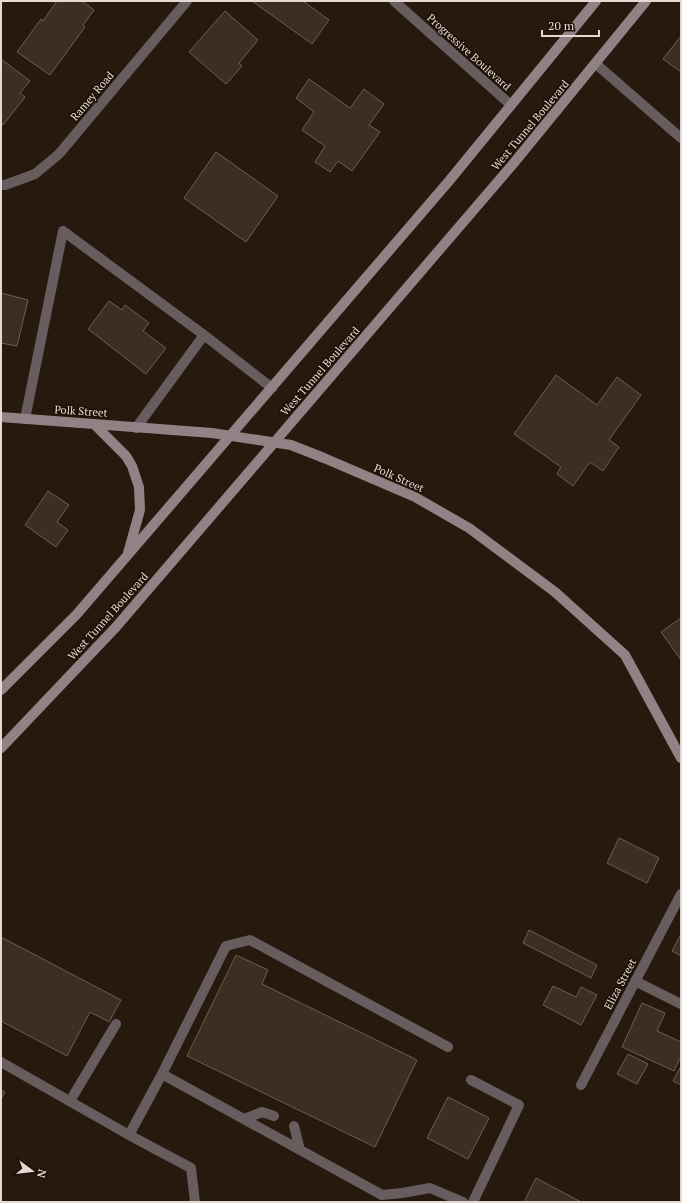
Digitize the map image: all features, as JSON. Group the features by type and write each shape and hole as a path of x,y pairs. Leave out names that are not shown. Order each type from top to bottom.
{"main road":[{"path":"1,690 77,614 128,555 449,180 596,1"},
{"name":"West Tunnel Boulevard","path":"2,745 116,627 513,164 646,1"},
{"name":"Polk Street","path":"1,417 212,433 291,446 324,458 415,497 469,528 556,592 625,655 681,758"},
{"path":"94,424 126,456 132,466 139,487 140,510 128,555"}],"street":[{"name":"Ramey Road","path":"1,185 35,174 59,154 187,1"},
{"name":"Progressive Boulevard","path":"394,1 511,105"},
{"path":"596,64 681,138"},
{"path":"25,419 63,232 204,335 272,388"},
{"path":"136,428 204,335"},
{"name":"Eliza Street","path":"581,1085 681,894"},
{"path":"129,1135 162,1074 226,946 250,940 448,1047"},
{"path":"635,981 681,1004"},
{"path":"70,1101 116,1024"},
{"path":"1,1062 129,1135 191,1168 196,1202"},
{"path":"162,1074 300,1150 380,1198 430,1188 463,1202"},
{"path":"471,1080 519,1105 473,1202"},
{"path":"244,1119 262,1112 274,1116"},
{"path":"294,1126 300,1150"}],"building":[{"path":"57,1 82,1 94,10 83,25 85,27 50,75 17,52 41,19 43,21"},
{"path":"252,1 303,1 329,20 312,44"},
{"path":"225,11 258,40 239,63 242,66 226,84 189,52"},
{"path":"681,36 681,72 663,59"},
{"path":"1,59 30,81 20,93 25,97 3,125 1,123"},
{"path":"309,79 350,108 364,89 384,104 369,125 380,132 352,171 338,161 330,172 315,162 325,146 302,130 314,112 296,98"},
{"path":"216,152 278,196 246,242 184,198"},
{"path":"1,293 28,300 17,346 1,343"},
{"path":"109,301 122,310 125,305 149,323 143,331 166,348 146,374 88,329"},
{"path":"556,375 597,405 617,377 641,395 609,440 619,447 603,471 590,462 573,486 557,474 561,467 514,434"},
{"path":"48,491 69,505 57,522 68,530 56,547 25,525"},
{"path":"681,618 681,660 661,632"},
{"path":"619,838 659,858 647,883 607,863"},
{"path":"529,930 597,965 591,978 523,943"},
{"path":"681,934 681,956 672,951"},
{"path":"1,937 121,1000 109,1022 90,1012 67,1056 1,1021"},
{"path":"236,955 268,970 262,984 417,1060 375,1147 187,1056"},
{"path":"553,986 576,997 581,987 597,995 581,1025 543,1005"},
{"path":"642,1003 665,1013 657,1031 681,1042 681,1056 674,1071 622,1047"},
{"path":"628,1054 648,1064 637,1084 617,1074"},
{"path":"681,1066 681,1085 673,1081"},
{"path":"1,1090 5,1092 1,1099"},
{"path":"448,1097 489,1118 468,1159 427,1138"},
{"path":"536,1178 581,1202 524,1202"}]}
